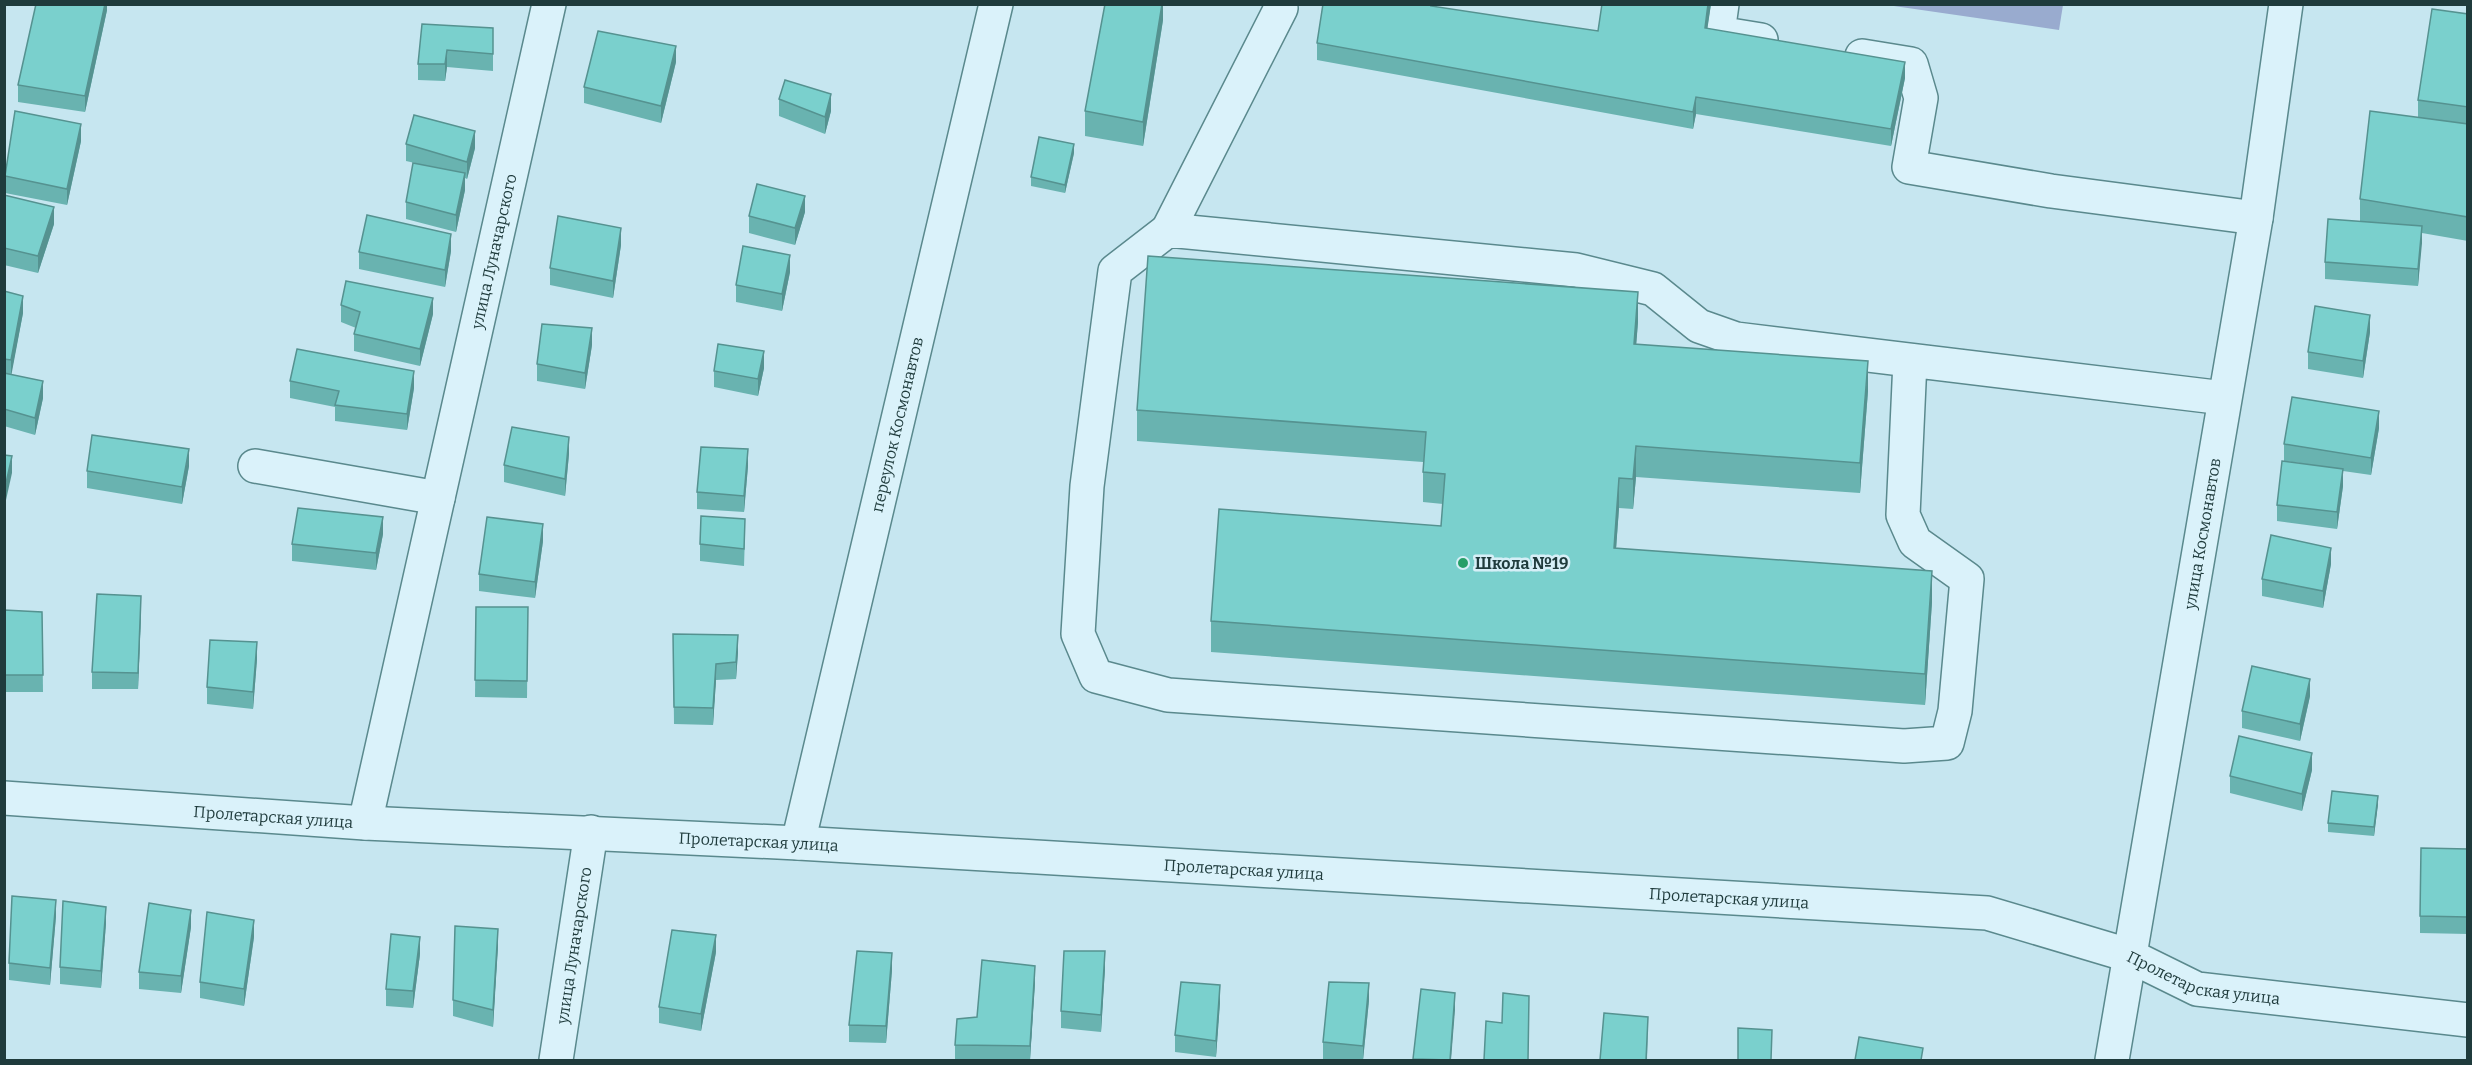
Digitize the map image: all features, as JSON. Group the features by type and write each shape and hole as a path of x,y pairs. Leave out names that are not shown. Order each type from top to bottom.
{"street":[{"name":"улица Луначарского","path":"365,824 549,4"},
{"name":"переулок Космонавтов","path":"798,843 996,4"},
{"path":"1722,4 1718,33 1786,44"},
{"name":"улица Космонавтов","path":"2112,1060 2128,955 2256,218 2286,4"},
{"path":"1273,6 1168,230 1115,272 1087,486 1078,634 1096,676 1168,695 1904,746 1947,743 1955,711 1967,579 1915,542 1903,515 1910,361"},
{"path":"1831,51 1911,64 1921,98 1909,167 2051,191 2256,218"},
{"path":"1168,230 1576,270 1653,289 1699,326 1736,339 2224,398"},
{"path":"255,466 438,498"},
{"name":"Пролетарская улица","path":"4,798 365,824 591,832 798,843 1987,913 2128,955 2197,989 2468,1020"},
{"name":"улица Луначарского","path":"556,1060 591,832"}],"shaded area":[{"path":"1887,5 2063,5 2059,30"}],"building":[{"path":"36,4 105,4 85,96 18,85"},
{"path":"1105,4 1162,4 1143,122 1085,111"},
{"path":"1323,4 1432,4 1431,6 1598,31 1602,4 1708,4 1705,28 1905,62 1891,129 1696,97 1693,112 1317,43"},
{"path":"2432,9 2468,14 2468,107 2418,100"},
{"path":"422,24 493,28 493,54 447,50 445,64 418,64"},
{"path":"598,31 676,46 661,106 584,87"},
{"path":"785,80 831,94 825,117 779,99"},
{"path":"15,111 81,124 67,189 5,176"},
{"path":"2370,111 2468,124 2468,217 2360,199"},
{"path":"414,115 475,131 467,162 406,144"},
{"path":"1039,137 1074,144 1065,185 1031,177"},
{"path":"413,163 465,173 456,215 406,202"},
{"path":"757,184 805,196 795,228 749,216"},
{"path":"4,195 54,207 38,256 4,248"},
{"path":"367,215 451,234 445,270 359,252"},
{"path":"558,216 621,228 613,281 550,268"},
{"path":"2328,219 2422,226 2418,269 2325,262"},
{"path":"743,246 790,255 782,294 736,285"},
{"path":"1148,256 1638,292 1634,344 1868,361 1860,463 1636,446 1633,479 1619,478 1614,548 1932,571 1925,674 1211,621 1219,509 1441,526 1445,474 1423,472 1426,432 1137,410"},
{"path":"346,281 433,298 420,349 354,334 360,312 341,305"},
{"path":"4,291 23,296 11,360 4,359"},
{"path":"2315,306 2370,315 2363,361 2308,352"},
{"path":"542,324 592,328 585,373 537,364"},
{"path":"718,344 764,351 758,379 714,371"},
{"path":"297,349 414,371 407,414 335,405 339,391 290,381"},
{"path":"4,373 43,381 35,418 4,409"},
{"path":"2292,397 2379,411 2371,458 2284,444"},
{"path":"512,427 569,437 565,479 504,465"},
{"path":"92,435 189,449 182,487 87,471"},
{"path":"701,447 748,449 744,496 697,492"},
{"path":"4,455 12,456 4,492"},
{"path":"2282,461 2343,469 2337,512 2277,505"},
{"path":"298,508 383,517 376,553 292,544"},
{"path":"701,516 745,519 744,549 700,544"},
{"path":"487,517 543,524 535,582 479,574"},
{"path":"2271,535 2331,548 2323,591 2262,579"},
{"path":"97,594 141,596 138,673 92,672"},
{"path":"476,607 528,607 527,681 475,680"},
{"path":"4,610 42,612 43,675 4,675"},
{"path":"673,634 738,635 736,662 716,664 713,708 674,707"},
{"path":"210,640 257,642 253,692 207,687"},
{"path":"2252,666 2310,679 2300,724 2242,711"},
{"path":"2239,736 2312,753 2302,794 2230,776"},
{"path":"2332,791 2378,796 2374,827 2328,823"},
{"path":"2421,848 2468,849 2468,917 2420,916"},
{"path":"12,896 56,900 50,968 9,963"},
{"path":"63,901 106,907 101,971 60,967"},
{"path":"149,903 191,910 181,976 139,972"},
{"path":"207,912 254,920 244,989 200,982"},
{"path":"455,926 498,929 493,1010 453,1000"},
{"path":"672,930 716,935 701,1014 659,1007"},
{"path":"391,934 420,937 413,991 386,989"},
{"path":"857,951 892,953 886,1026 849,1025"},
{"path":"1064,951 1105,951 1101,1015 1061,1011"},
{"path":"982,960 1035,966 1030,1046 955,1045 957,1019 977,1017"},
{"path":"1181,982 1220,985 1216,1041 1175,1035"},
{"path":"1329,982 1369,983 1363,1046 1323,1042"},
{"path":"1421,989 1455,993 1450,1060 1413,1059"},
{"path":"1503,993 1529,996 1528,1060 1484,1060 1486,1021 1502,1023"},
{"path":"1604,1013 1648,1017 1646,1060 1600,1060"},
{"path":"1738,1028 1772,1030 1771,1060 1738,1060"},
{"path":"1859,1037 1923,1048 1921,1060 1855,1060"}],"place":[{"name":"Школа №19","path":"1463,563"}]}
